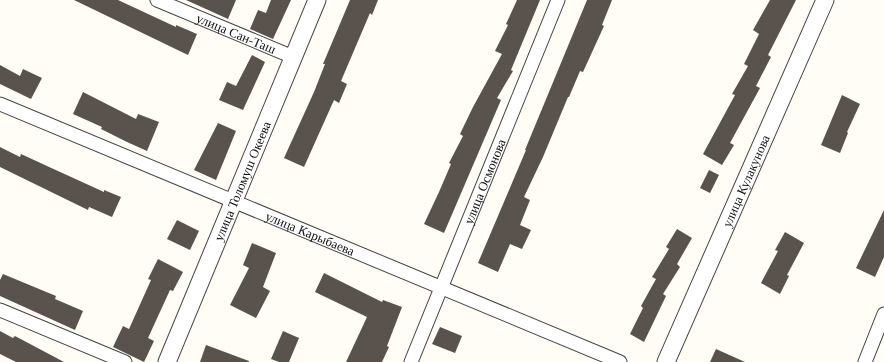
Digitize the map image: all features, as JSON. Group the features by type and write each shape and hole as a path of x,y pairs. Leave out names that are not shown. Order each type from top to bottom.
{"street":[{"name":"улица Сан-Таш","path":"157,0 293,57"},
{"name":"улица Толомуш Океева","path":"167,362 317,0"},
{"name":"улица Осмонова","path":"410,362 558,0"},
{"name":"улица Кулакунова","path":"666,362 825,0"},
{"name":"улица Карыбаева","path":"0,104 234,200 620,362"},
{"path":"0,310 125,362"},
{"path":"865,362 884,314"}],"building":[{"path":"74,0 118,0 176,27 176,25 197,34 188,55"},
{"path":"186,0 236,0 228,19"},
{"path":"271,0 291,0 273,39 250,29 258,10 266,13"},
{"path":"350,0 378,0 372,15 370,13 341,81 347,84 339,103 334,100 304,167 284,158 314,92 325,64 323,64"},
{"path":"517,0 540,0 511,70 513,71 497,98 501,100 444,233 424,224 451,164 449,163 463,136 460,134 502,54 495,51 508,25 506,24"},
{"path":"587,0 612,0 602,25 604,26 583,72 580,71 524,197 530,200 520,225 531,230 522,249 510,244 498,272 478,263"},
{"path":"770,0 796,0 768,55 771,57 756,86 760,88 730,143 734,145 722,165 703,154 735,95 732,94 748,66 744,64 759,34 753,30"},
{"path":"252,55 265,62 243,110 219,100 227,82 236,86"},
{"path":"0,65 20,76 23,69 42,78 31,99 0,84"},
{"path":"83,92 136,119 138,114 159,122 147,151 101,129 102,127 73,114"},
{"path":"842,95 860,104 847,132 848,133 840,153 821,145"},
{"path":"218,123 236,131 216,180 194,170"},
{"path":"0,147 20,157 21,154 104,192 104,190 121,197 112,217 89,207 88,210 0,167"},
{"path":"709,170 719,175 710,193 700,188"},
{"path":"884,210 884,257 875,277 856,268"},
{"path":"177,220 199,231 190,250 167,239"},
{"path":"677,229 692,238 677,264 680,267 663,294 666,296 644,342 630,334 643,308 641,306 656,279 652,277 669,249 666,247"},
{"path":"785,232 804,243 787,275 789,276 780,294 761,283 778,251 775,250"},
{"path":"252,243 276,253 263,287 270,291 256,318 230,305 249,268 243,265"},
{"path":"158,259 183,272 173,291 170,290 148,338 154,341 144,362 113,347 123,326 129,329 151,280 148,279"},
{"path":"324,273 382,302 383,300 402,307 387,346 389,347 382,362 346,362 367,317 315,292"},
{"path":"3,274 56,296 55,299 83,311 75,330 0,296 0,280"},
{"path":"440,327 462,336 455,353 432,344"},
{"path":"0,331 13,338 15,336 64,362 16,362 0,354"},
{"path":"283,331 299,338 289,362 279,362 271,359"},
{"path":"206,345 249,361 249,362 200,362"},
{"path":"716,349 745,362 710,362"}]}
